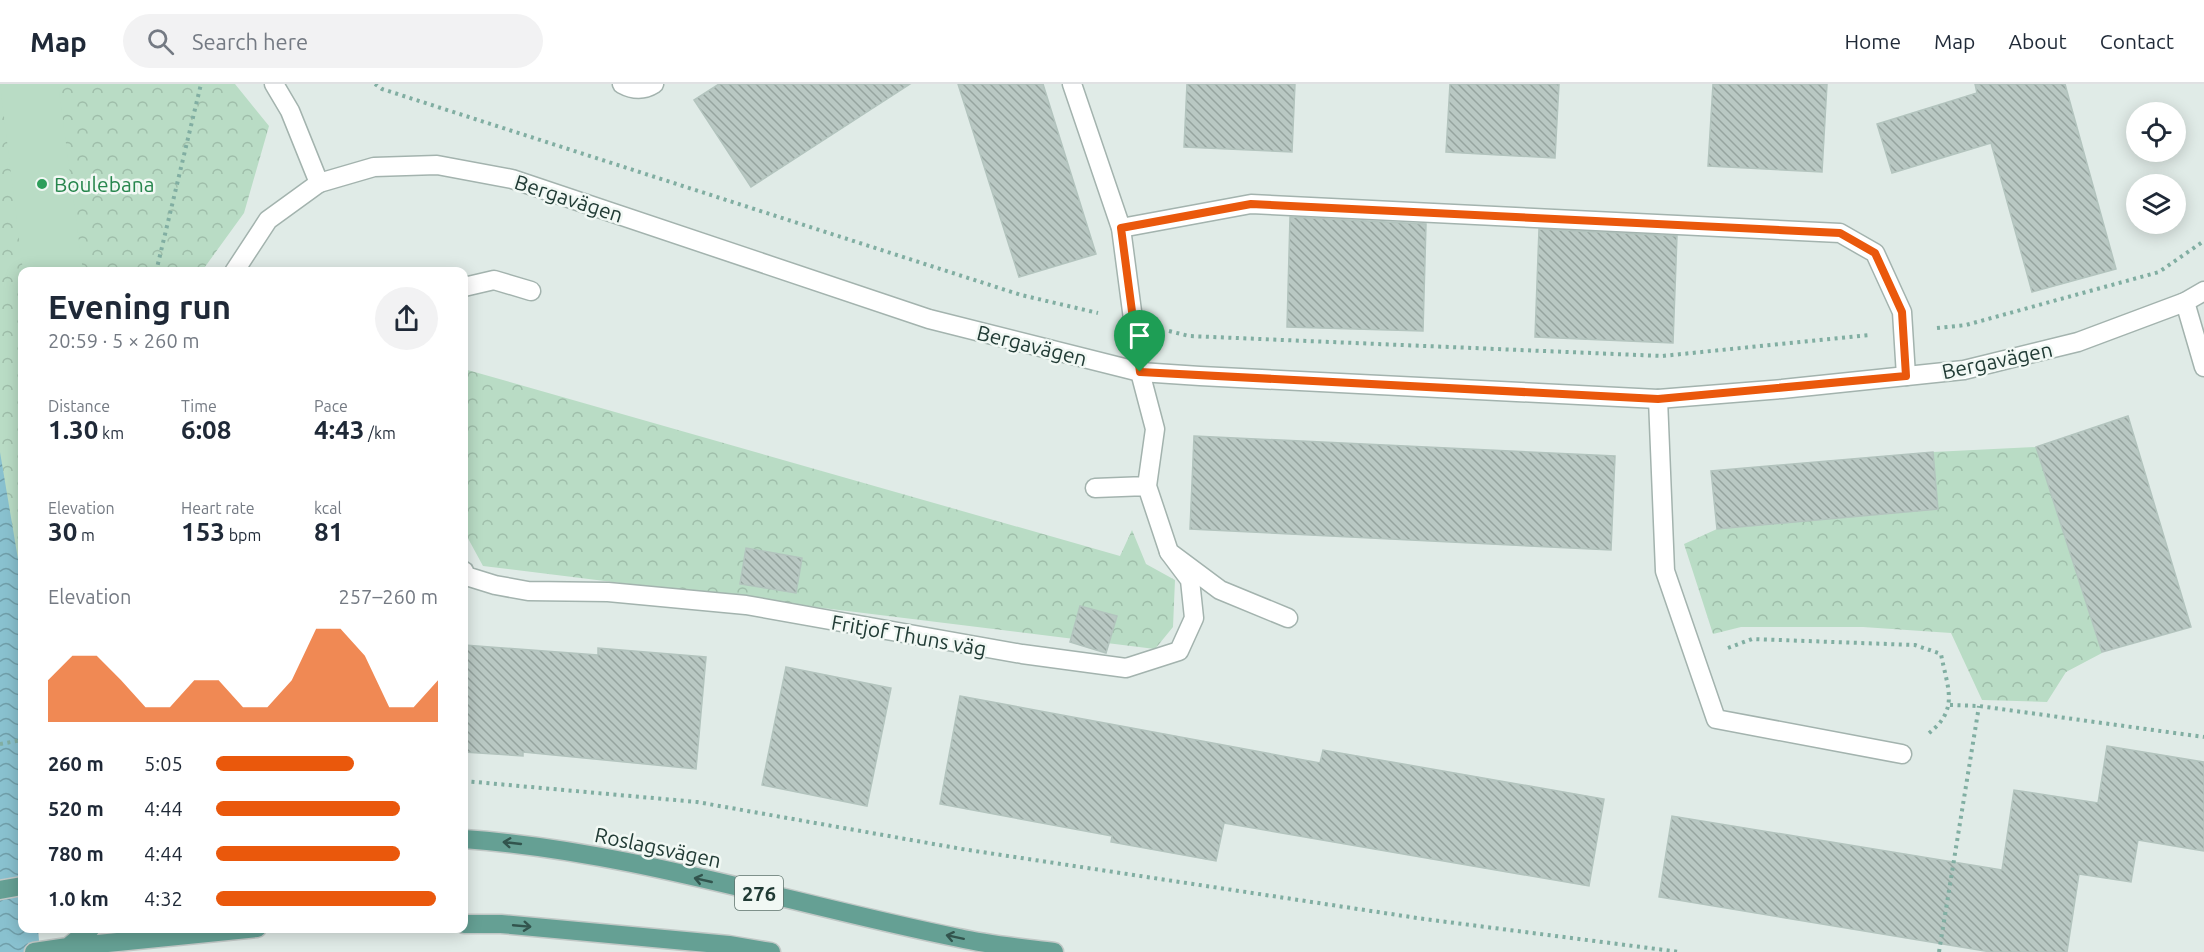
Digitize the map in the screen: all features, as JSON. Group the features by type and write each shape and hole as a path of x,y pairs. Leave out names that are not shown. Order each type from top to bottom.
{"main road":[{"name":"Roslagsvägen","path":"468,839 513,842 607,858 961,939 1054,952"},
{"path":"0,890 18,887"},
{"path":"468,924 501,924 729,945 771,952"},
{"path":"68,946 85,933"},
{"path":"33,952 68,946 204,933"}],"street":[{"path":"274,84 290,111 320,183"},
{"path":"622,84 631,89 647,88 654,84"},
{"name":"Fritjof Thuns väg","path":"468,577 495,585 528,591 608,592 746,605 1022,654 1126,668 1179,651 1194,618 1190,580 1169,552 1147,486 1155,429 1140,372 1121,228 1072,84"},
{"name":"Bergavägen","path":"237,267 268,220 320,183 374,167 437,165 512,179 929,319 1140,372 1658,399 1964,370 2078,342 2185,302 2204,291"},
{"path":"1121,228 1251,204 1840,233 1875,253 1902,312 1906,376"},
{"path":"468,286 494,280 531,291"},
{"path":"2185,302 2204,367"},
{"path":"1658,399 1665,571 1716,719 1902,754"},
{"path":"1095,488 1147,486"},
{"path":"1169,552 1220,590 1288,618"}],"path":[{"path":"157,267 201,84"},
{"path":"375,84 382,89 1021,295 1189,336 1662,356 1966,325 2159,272 2204,241"},
{"path":"1695,660 1752,639 1915,645 1941,654 1950,705 1941,724 1902,754"},
{"path":"1950,705 1979,706 2204,737"},
{"path":"1939,952 1979,706"},
{"path":"0,744 18,741"},
{"path":"468,781 697,802 962,849 1376,912 1680,952"}],"green space":[{"path":"0,84 235,84 269,126 244,213 205,267 18,267 18,590 0,479"},
{"name":"Boulebana","path":"0,84 58,84 82,267 23,267"},
{"path":"468,370 1120,556 1132,530 1146,564 1175,580 1173,627 1155,649 483,566 468,538"},
{"path":"2036,447 2102,653 2066,672 2047,702 1982,700 1951,633 1863,627 1741,627 1713,634 1684,544 1717,529 1938,509 1933,452"}],"water":[{"path":"0,452 18,559 18,933 38,933 40,952 0,952"}],"building":[{"path":"719,84 910,84 751,187 694,100"},
{"path":"958,84 1043,84 1096,254 1019,277"},
{"path":"1187,84 1295,84 1292,152 1184,147"},
{"path":"1450,84 1559,84 1555,158 1446,152"},
{"path":"1713,84 1827,84 1822,172 1708,166"},
{"path":"1975,84 2065,84 2116,269 2032,292 1991,143 1892,173 1877,124 1977,93"},
{"path":"1290,217 1426,224 1423,331 1287,327"},
{"path":"1539,229 1677,236 1673,343 1535,337"},
{"path":"2128,416 2191,627 2102,652 2036,447"},
{"path":"1194,436 1615,456 1611,550 1190,529"},
{"path":"1933,452 1938,509 1717,529 1711,471"},
{"path":"746,548 802,558 796,593 740,584"},
{"path":"1080,606 1117,616 1106,653 1070,642"},
{"path":"468,645 598,655 598,648 706,657 696,769 523,752 523,756 468,752"},
{"path":"786,667 891,688 867,806 762,785"},
{"path":"960,696 1320,763 1323,750 1604,799 1589,886 1224,823 1216,861 1111,842 1112,836 940,804"},
{"path":"2107,746 2204,762 2204,851 2138,840 2131,882 2079,874 2067,952 1991,952 1659,897 1672,816 2002,870 2014,790 2098,803"}],"place":[{"name":"Boulebana","path":"42,184"}],"route":[{"path":"1251,204 1840,233 1875,253 1902,312 1906,376 1658,399 1140,372 1121,228 1251,204"}]}
